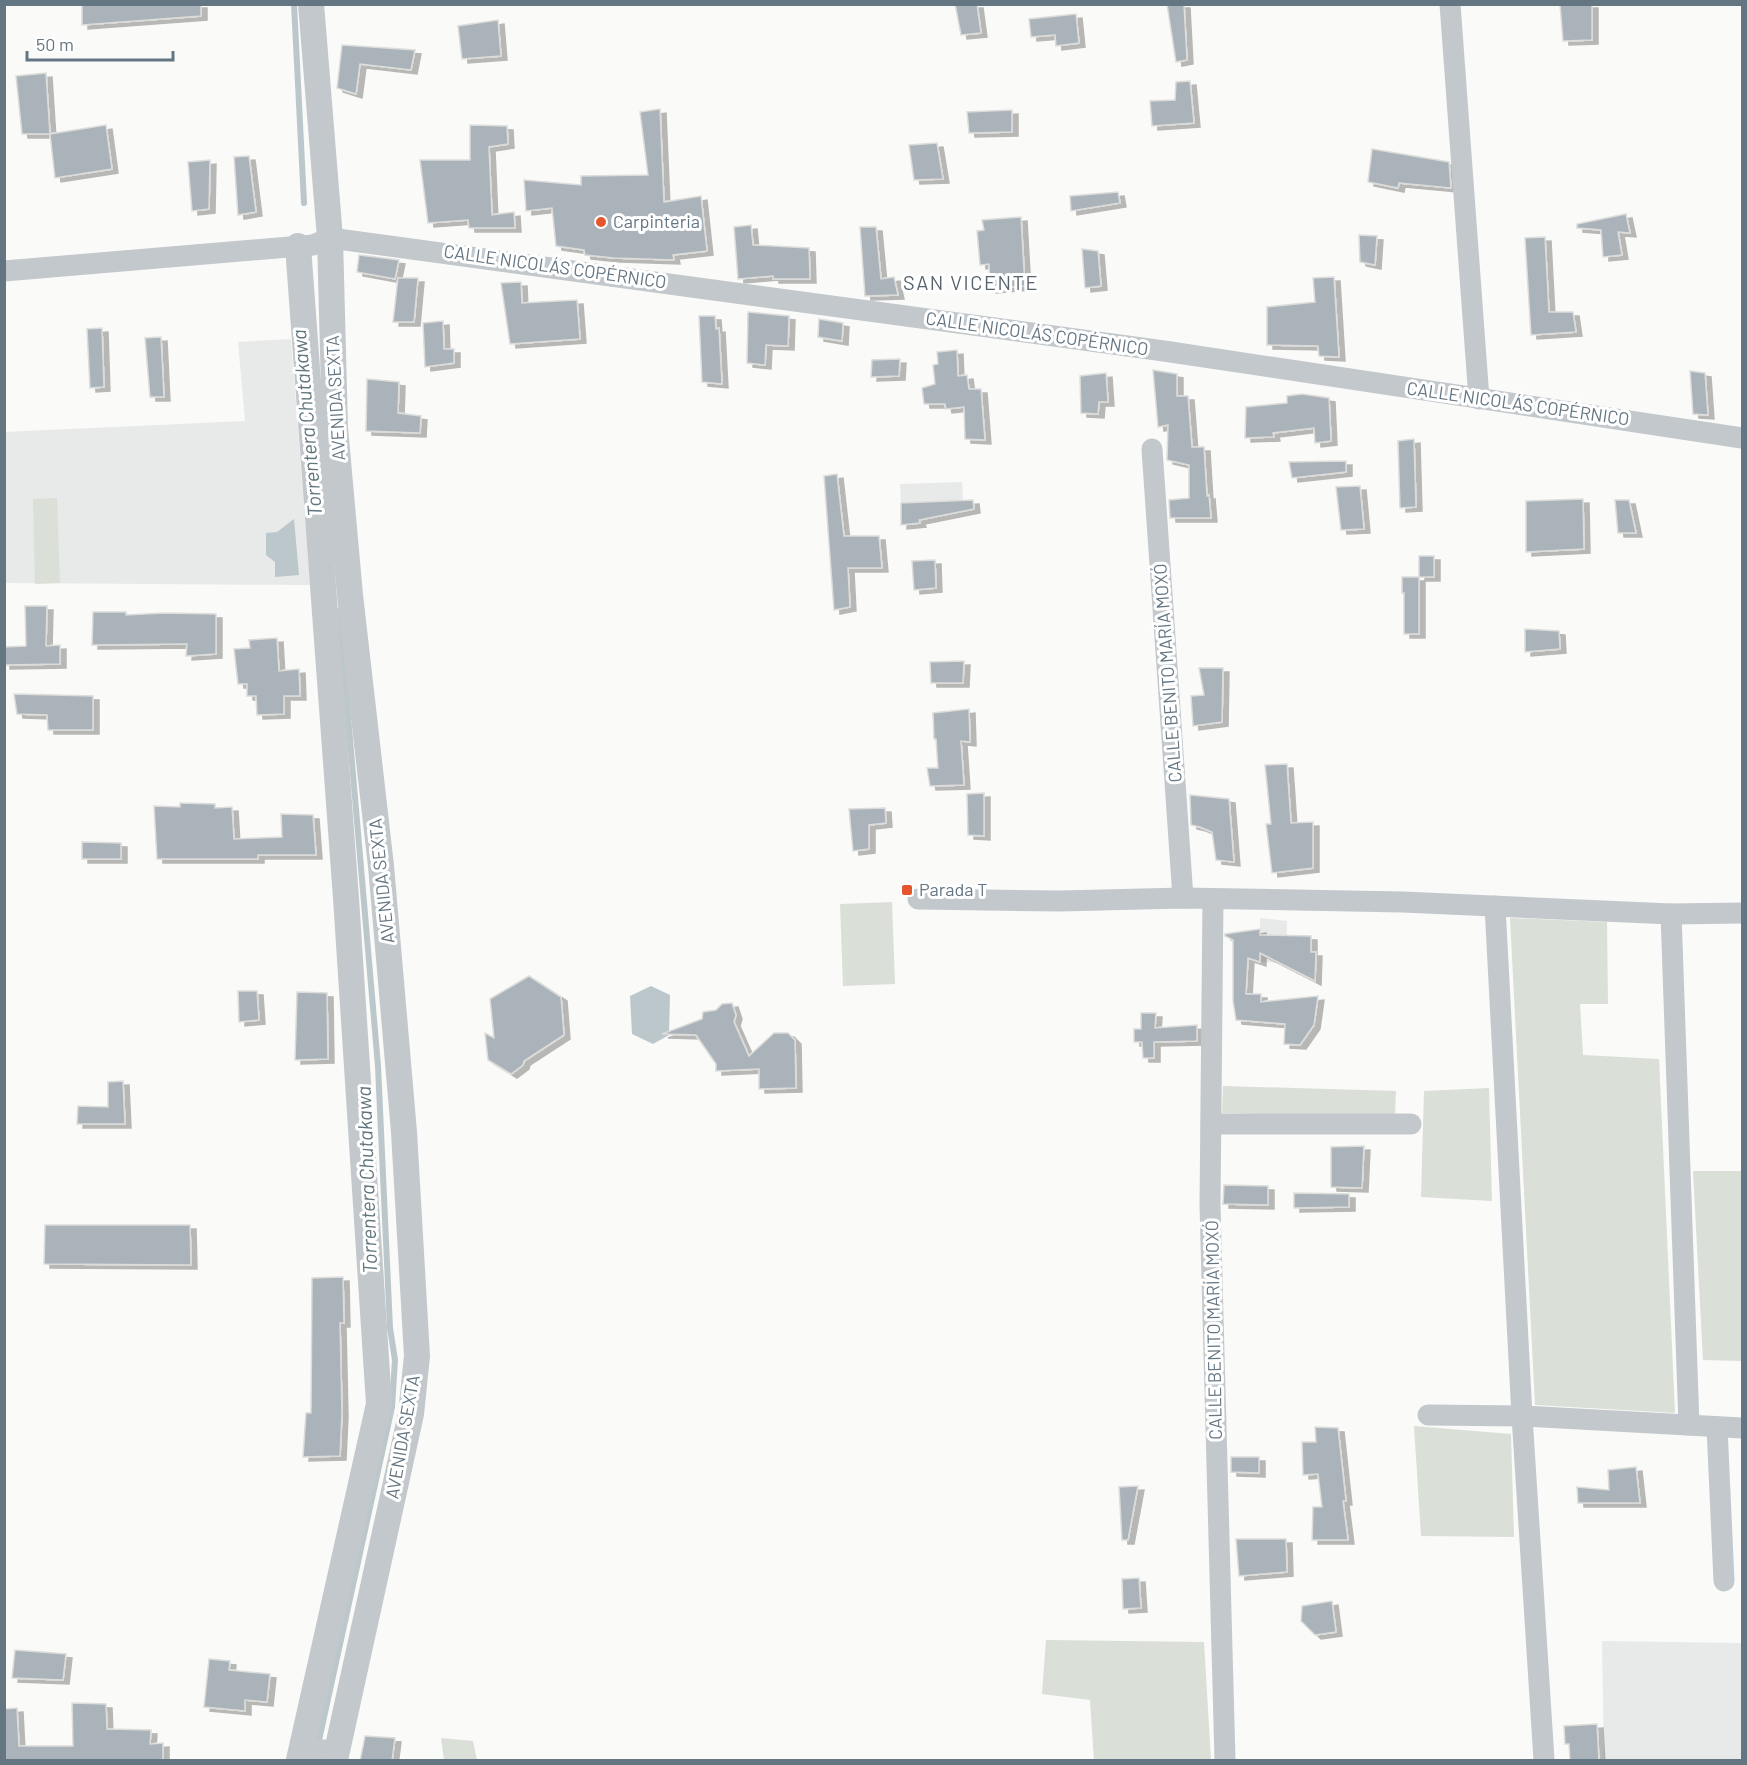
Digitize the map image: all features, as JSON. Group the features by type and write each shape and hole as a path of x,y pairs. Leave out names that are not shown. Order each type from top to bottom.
{"street":[{"name":"AVENIDA SEXTA","path":"311,4 314,243 340,595 357,1059 379,1404 316,1753"},
{"path":"1450,4 1479,399"},
{"name":"CALLE NICOLÁS COPÉRNICO","path":"4,270 314,243 1152,350 1743,438"},
{"name":"CALLE BENITO MARÍA MOXÓ","path":"1152,449 1183,898"},
{"name":"AVENIDA SEXTA","path":"316,1753 411,1414 417,1356 404,1132 382,878 340,595"},
{"path":"918,899 1060,901 1183,898 1403,902 1671,914 1743,913"},
{"name":"CALLE BENITO MARÍA MOXÓ","path":"1213,899 1211,1228 1225,1761"},
{"path":"1495,906 1522,1416 1544,1761"},
{"path":"1671,914 1689,1425"},
{"path":"1211,1124 1411,1124"},
{"path":"1428,1415 1522,1416 1743,1428"},
{"path":"1718,1427 1724,1581"}],"shaded area":[{"path":"291,339 310,585 5,583 4,432 245,421 238,342"},
{"path":"962,482 963,501 901,503 900,484"},
{"path":"57,498 60,583 35,584 33,499"},
{"path":"294,519 299,575 275,577 275,562 266,555 266,533 277,532"},
{"path":"892,902 895,984 843,986 840,904"},
{"path":"1260,918 1287,921 1286,963 1260,962"},
{"path":"1510,918 1607,922 1608,1004 1580,1004 1583,1055 1659,1059 1675,1413 1535,1405"},
{"path":"651,986 670,995 669,1035 653,1044 632,1034 630,996"},
{"path":"1223,1086 1396,1091 1395,1117 1222,1113"},
{"path":"1489,1088 1492,1201 1421,1197 1424,1091"},
{"path":"1693,1171 1742,1171 1742,1361 1703,1360"},
{"path":"1414,1426 1511,1434 1514,1537 1421,1536"},
{"path":"1046,1640 1204,1642 1211,1760 1094,1760 1090,1700 1042,1694"},
{"path":"1602,1641 1742,1643 1742,1760 1604,1760"},
{"path":"441,1738 473,1741 477,1760 444,1760"}],"building":[{"path":"82,4 201,4 201,16 82,25"},
{"path":"955,4 977,4 981,33 961,35"},
{"path":"1167,4 1184,4 1187,60 1176,62"},
{"path":"1560,4 1592,4 1592,40 1563,41"},
{"path":"1076,14 1079,43 1056,46 1055,35 1031,37 1029,19"},
{"path":"498,20 501,56 462,59 458,26"},
{"path":"342,45 415,50 411,70 360,64 356,94 337,88"},
{"path":"46,73 50,134 22,134 16,76"},
{"path":"1190,81 1194,123 1152,126 1150,101 1175,100 1176,82"},
{"path":"660,109 664,202 701,196 707,251 673,255 674,260 585,255 584,250 556,246 552,208 526,211 524,180 581,185 581,176 648,175 640,112"},
{"path":"1012,110 1012,132 969,133 967,112"},
{"path":"106,125 112,169 55,178 50,134"},
{"path":"470,125 507,126 508,144 489,147 492,215 514,212 515,228 469,228 468,220 428,223 420,160 470,160"},
{"path":"937,143 943,179 914,180 909,145"},
{"path":"1372,149 1449,162 1451,188 1399,183 1398,188 1368,182"},
{"path":"249,156 256,212 238,215 234,157"},
{"path":"210,160 209,209 192,211 188,162"},
{"path":"1118,192 1120,203 1071,211 1070,196"},
{"path":"1626,214 1630,233 1618,232 1622,255 1603,257 1601,230 1577,228 1577,224"},
{"path":"1021,217 1025,286 990,289 989,264 980,265 977,231 984,230 982,220"},
{"path":"751,225 753,245 809,248 810,279 773,279 773,276 738,279 734,227"},
{"path":"860,227 876,227 881,279 894,277 898,295 865,296"},
{"path":"1359,235 1377,236 1375,265 1360,262"},
{"path":"1545,237 1549,312 1573,312 1576,332 1531,335 1525,238"},
{"path":"1082,249 1098,251 1101,286 1085,288"},
{"path":"359,255 399,260 395,279 357,272"},
{"path":"1334,277 1339,357 1319,356 1318,346 1267,345 1267,307 1315,302 1313,278"},
{"path":"398,278 418,278 414,322 393,322"},
{"path":"521,282 522,303 577,300 580,339 510,344 501,283"},
{"path":"748,312 789,316 788,346 766,345 765,365 747,363"},
{"path":"699,316 715,316 716,329 719,328 722,384 702,382"},
{"path":"819,319 843,323 842,341 818,337"},
{"path":"443,321 444,349 454,349 454,363 425,367 423,323"},
{"path":"102,328 104,387 90,388 87,329"},
{"path":"161,337 164,397 150,397 145,338"},
{"path":"957,350 958,376 967,375 969,389 981,389 985,440 965,439 964,407 946,409 945,404 924,404 922,388 935,384 933,365 938,364 937,352"},
{"path":"900,359 899,376 871,377 872,360"},
{"path":"1153,370 1177,374 1177,396 1188,396 1192,447 1204,447 1207,496 1209,495 1211,518 1170,518 1169,500 1189,498 1189,465 1167,460 1168,425 1158,427"},
{"path":"1690,371 1705,373 1708,415 1693,414"},
{"path":"1106,373 1108,402 1099,402 1098,414 1081,413 1080,376"},
{"path":"367,379 399,382 398,413 421,416 420,433 366,431"},
{"path":"1302,394 1329,398 1331,441 1315,443 1314,428 1273,433 1274,437 1245,438 1246,407 1287,403 1287,396"},
{"path":"1414,439 1416,507 1400,508 1398,441"},
{"path":"1346,461 1346,472 1292,478 1289,462"},
{"path":"837,474 844,536 879,536 882,568 848,568 850,607 834,610 824,476"},
{"path":"1360,486 1364,529 1341,530 1336,487"},
{"path":"1583,499 1584,549 1526,552 1526,501"},
{"path":"973,500 974,509 919,520 920,523 901,525 901,503"},
{"path":"1615,500 1629,500 1636,533 1618,533"},
{"path":"1419,556 1434,556 1434,577 1419,577"},
{"path":"935,560 936,588 914,590 912,561"},
{"path":"1402,577 1419,577 1419,634 1404,634"},
{"path":"25,606 47,606 46,646 60,645 60,664 4,665 4,647 26,646"},
{"path":"93,612 126,612 126,615 216,614 216,654 186,656 187,644 92,645"},
{"path":"1525,629 1559,631 1560,649 1525,652"},
{"path":"277,638 279,671 299,669 300,696 284,696 284,714 257,715 256,696 247,696 247,684 238,684 234,649 250,648 249,640"},
{"path":"964,661 963,683 931,683 930,662"},
{"path":"1199,668 1223,668 1222,722 1193,726 1191,696 1204,695"},
{"path":"14,694 93,696 93,730 48,730 47,715 17,714"},
{"path":"969,709 970,742 961,741 964,785 930,786 927,768 938,768 933,713"},
{"path":"1287,764 1291,823 1313,822 1313,868 1272,873 1266,824 1271,824 1265,765"},
{"path":"984,793 984,836 968,835 967,794"},
{"path":"1190,795 1229,799 1234,862 1216,860 1212,832 1191,825"},
{"path":"180,803 215,804 215,808 232,807 234,839 282,837 281,814 313,815 316,855 258,855 258,859 157,859 154,806 180,807"},
{"path":"885,808 886,823 869,825 869,849 853,851 849,809"},
{"path":"82,842 121,843 121,859 82,859"},
{"path":"1260,929 1260,935 1311,936 1311,952 1316,952 1315,981 1260,953 1260,962 1248,958 1246,994 1261,994 1261,1002 1318,996 1314,1025 1300,1045 1284,1044 1285,1024 1236,1020 1233,1001 1233,940 1225,934"},
{"path":"529,976 561,997 564,1035 524,1061 523,1065 511,1074 488,1060 485,1033 494,1038 490,999"},
{"path":"238,991 257,991 259,1020 239,1022"},
{"path":"297,992 327,993 328,1059 295,1060"},
{"path":"732,1003 736,1015 734,1022 749,1056 774,1033 788,1033 795,1040 796,1088 759,1089 759,1069 716,1071 716,1064 696,1035 662,1034 702,1019 703,1012 716,1010 722,1004"},
{"path":"1141,1013 1156,1013 1155,1028 1197,1025 1197,1041 1154,1042 1154,1058 1143,1058 1142,1042 1134,1042 1134,1029 1141,1029"},
{"path":"123,1081 125,1124 77,1124 78,1106 108,1107 108,1082"},
{"path":"1364,1146 1362,1188 1331,1187 1331,1147"},
{"path":"1224,1185 1268,1186 1268,1205 1223,1204"},
{"path":"1294,1193 1349,1194 1349,1207 1294,1208"},
{"path":"45,1225 190,1225 191,1265 44,1264"},
{"path":"343,1277 344,1323 340,1323 342,1413 340,1456 303,1457 306,1413 311,1413 312,1278"},
{"path":"1315,1427 1338,1428 1348,1540 1312,1540 1313,1507 1322,1507 1318,1474 1303,1475 1302,1442 1316,1442"},
{"path":"1231,1457 1259,1457 1259,1473 1231,1472"},
{"path":"1636,1467 1640,1503 1578,1503 1577,1487 1609,1490 1608,1470"},
{"path":"1138,1486 1128,1540 1122,1540 1119,1487"},
{"path":"1236,1539 1286,1539 1287,1572 1239,1576"},
{"path":"1139,1578 1141,1608 1123,1609 1122,1579"},
{"path":"1332,1601 1336,1632 1315,1635 1301,1621 1302,1606"},
{"path":"15,1650 66,1654 63,1680 12,1678"},
{"path":"209,1659 230,1661 229,1670 270,1674 267,1702 245,1700 245,1711 204,1707"},
{"path":"72,1703 106,1704 107,1729 151,1730 150,1744 163,1743 163,1761 4,1761 4,1709 17,1708 19,1746 73,1746"},
{"path":"1597,1724 1599,1761 1570,1761 1569,1744 1565,1744 1564,1726"},
{"path":"365,1736 395,1738 392,1761 360,1761"}],"waterway":[{"name":"Torrentera Chutakawa","path":"294,4 304,203"},
{"name":"Torrentera Chutakawa","path":"319,1740 392,1407 395,1360 390,1328 378,1066 339,611"}],"place":[{"name":"Carpinteria","path":"601,222"},
{"name":"Parada T","path":"907,890"}],"district":[{"name":"SAN VICENTE","path":"971,283"}]}
